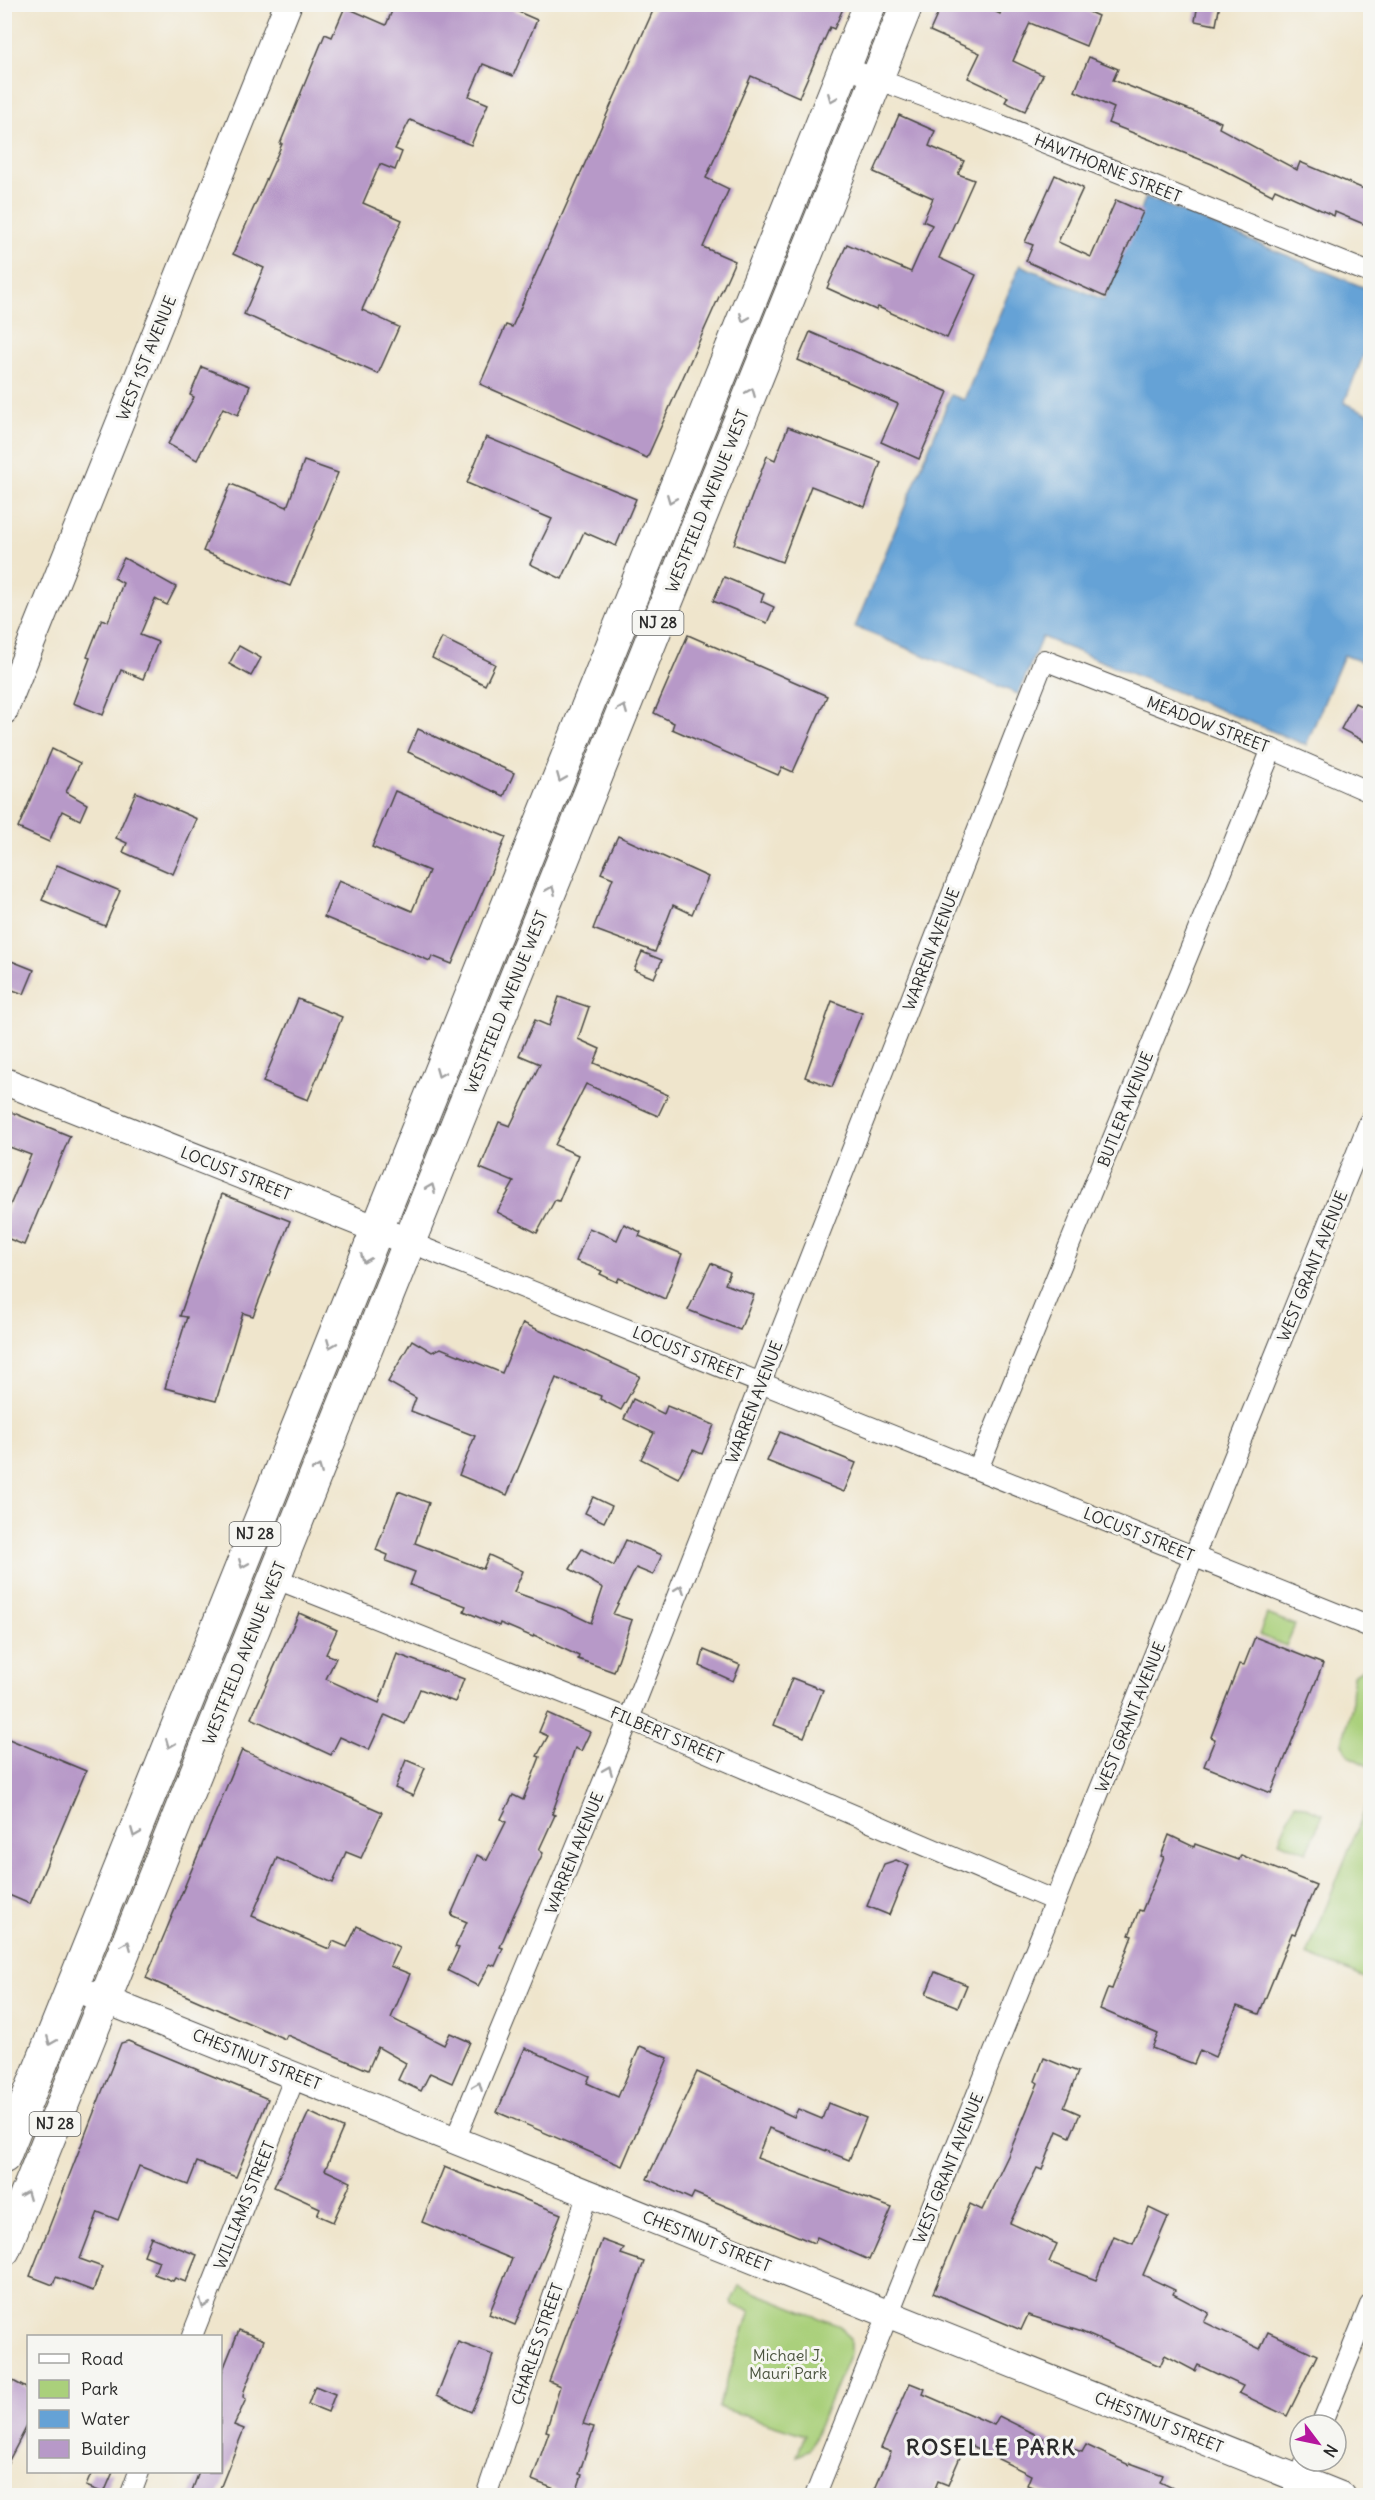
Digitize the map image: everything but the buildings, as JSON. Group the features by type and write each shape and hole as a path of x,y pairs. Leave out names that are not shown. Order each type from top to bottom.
{"main road":[{"name":"WESTFIELD AVENUE WEST","path":"73,1987 578,737 870,4"},
{"name":"WESTFIELD AVENUE WEST","path":"105,1999 907,4"},
{"path":"759,281 791,294"},
{"path":"578,737 607,749"},
{"name":"NJ 28","path":"4,2157 73,1987"},
{"name":"NJ 28","path":"4,2250 105,1999"}],"street":[{"name":"WEST 1ST AVENUE","path":"4,711 288,4"},
{"name":"HAWTHORNE STREET","path":"844,67 988,120 1371,273"},
{"name":"MEADOW STREET","path":"1044,660 1272,749 1371,792"},
{"name":"WARREN AVENUE","path":"455,2140 629,1719 1044,660"},
{"name":"BUTLER AVENUE","path":"978,1469 1272,749"},
{"name":"LOCUST STREET","path":"4,1081 1371,1627"},
{"name":"WEST GRANT AVENUE","path":"815,2496 1371,1120"},
{"name":"FILBERT STREET","path":"274,1578 629,1719 1055,1901"},
{"name":"CHESTNUT STREET","path":"73,1987 296,2074 1342,2496"},
{"name":"WILLIAMS STREET","path":"193,2335 296,2074"},
{"name":"CHARLES STREET","path":"486,2496 588,2193"},
{"path":"1326,2413 1371,2305"},
{"path":"130,2496 139,2473"}],"green space":[{"path":"1267,1614 1295,1625 1286,1646 1259,1635"},
{"path":"1370,1667 1370,1767 1350,1757 1342,1744 1352,1706 1353,1675"},
{"path":"1370,1796 1370,1980 1307,1955"},
{"path":"1295,1803 1323,1814 1307,1852 1279,1841"},
{"name":"Michael J. Mauri Park","path":"739,2286 840,2326 850,2339 850,2353 809,2450 797,2455 805,2435 718,2407 750,2311 733,2305 732,2300"}],"water":[{"path":"1146,197 1370,290 1370,339 1344,403 1370,414 1370,665 1344,655 1306,745 1042,637 1018,694 855,627 951,395 964,400 1020,265 1104,300"}],"district":[{"name":"ROSELLE PARK","path":"991,2447"}]}
